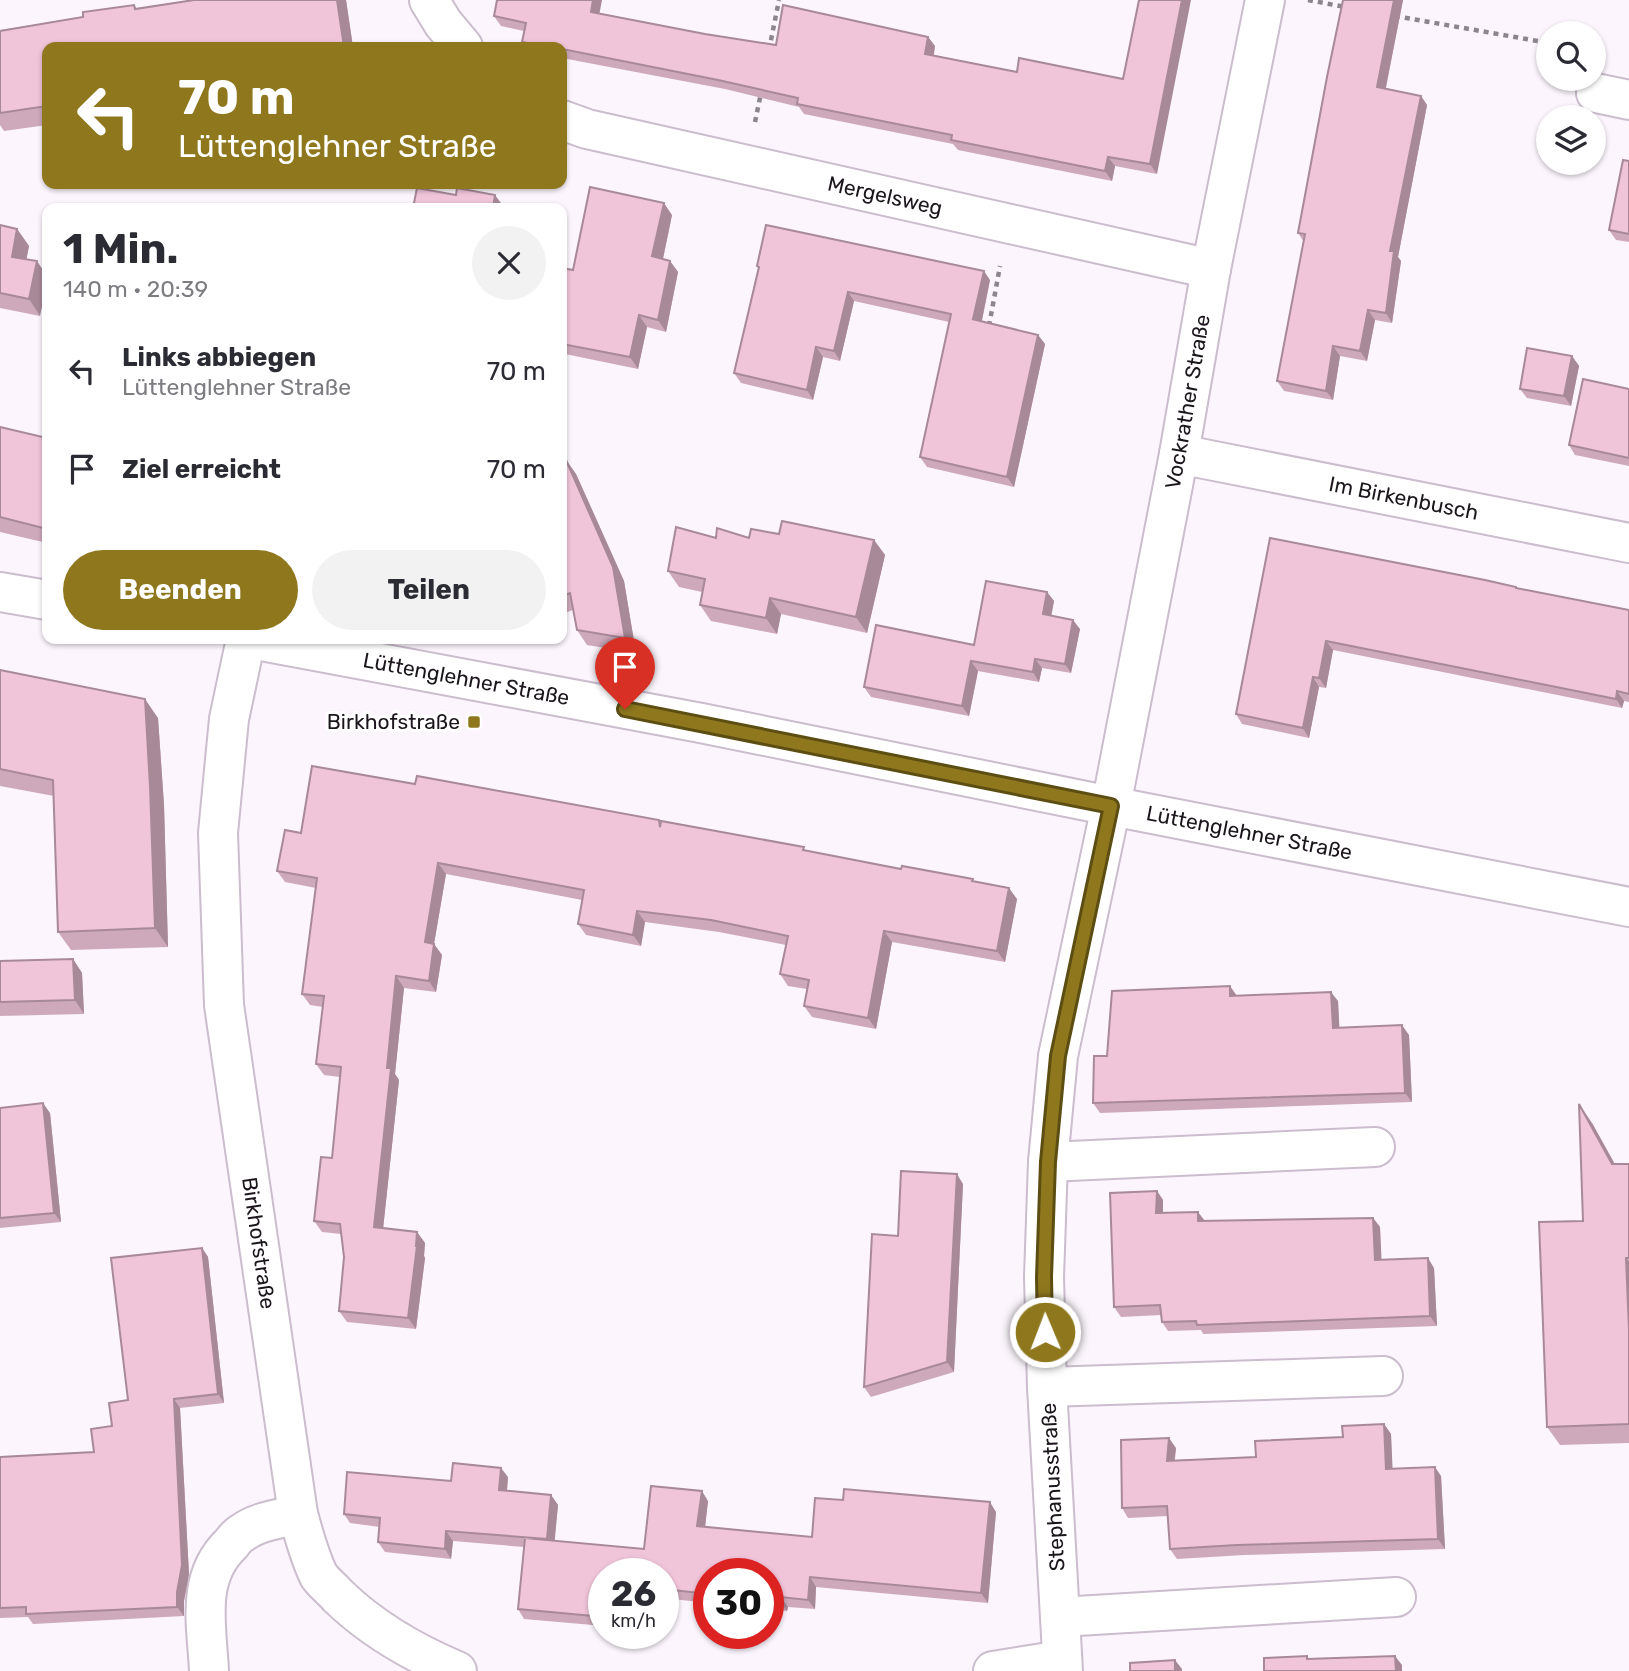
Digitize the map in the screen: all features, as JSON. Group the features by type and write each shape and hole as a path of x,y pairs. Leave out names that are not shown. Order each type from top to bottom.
{"street":[{"path":"429,0 459,42"},
{"name":"Vockrather Straße","path":"1111,806 1211,269 1265,0"},
{"name":"Mergelsweg","path":"567,122 587,129 1211,269"},
{"name":"Im Birkenbusch","path":"1178,454 1629,543"},
{"path":"0,592 42,599"},
{"name":"Birkhofstraße","path":"245,644 229,719 218,832 224,1005 298,1514 307,1547 321,1578 353,1611 386,1634 457,1671"},
{"name":"Lüttenglehner Straße","path":"278,644 701,723 1629,907"},
{"name":"Stephanusstraße","path":"1062,1666 1047,1387 1044,1277 1048,1162 1058,1056 1111,806"},
{"path":"1048,1162 1375,1147"},
{"path":"1047,1387 1383,1376"},
{"path":"209,1671 205,1601 210,1573 221,1553 242,1533 265,1522 298,1514"},
{"path":"1060,1616 1396,1597"},
{"path":"993,1671 1062,1666"}],"path":[{"path":"768,55 779,0"},
{"path":"1306,0 1347,7"},
{"path":"1387,15 1536,41"},
{"path":"747,164 763,82"},
{"path":"988,331 1008,223"}],"building":[{"path":"194,0 337,0 343,42 42,42 42,107 0,113 0,31 83,17 83,12 134,5 135,9"},
{"path":"497,0 593,0 591,12 776,45 783,5 928,37 925,54 1017,72 1019,58 1123,79 1139,0 1182,0 1150,164 1108,157 1105,171 951,140 952,135 797,104 798,98 718,80 567,50 567,42 522,42 526,23 494,16"},
{"path":"1343,0 1394,0 1377,87 1421,96 1390,251 1394,251 1386,313 1368,310 1360,351 1333,346 1326,391 1277,381 1305,234 1298,233"},
{"path":"1623,160 1629,161 1629,234 1609,230"},
{"path":"590,187 664,203 652,256 670,261 658,320 639,315 630,357 567,345 567,269 573,270"},
{"path":"417,189 456,195 457,189 462,189 495,195 494,203 414,203"},
{"path":"0,225 17,229 12,257 37,261 29,299 0,293"},
{"path":"766,225 984,271 972,319 1038,335 1007,477 920,457 951,314 848,292 834,351 816,347 807,390 734,373"},
{"path":"1527,348 1572,356 1564,396 1520,389"},
{"path":"1583,379 1629,389 1629,458 1569,445"},
{"path":"0,427 42,437 42,528 0,517"},
{"path":"567,462 613,567 625,638 577,630 570,593 567,594"},
{"path":"782,521 874,540 856,617 770,598 766,618 700,605 705,579 668,571 676,527 716,538 717,528 749,538 751,529 779,534"},
{"path":"1270,538 1629,610 1629,694 1617,691 1616,699 1326,641 1319,678 1313,677 1303,728 1236,714"},
{"path":"986,581 1047,592 1043,614 1073,620 1065,664 1035,659 1033,672 971,661 962,706 864,687 876,625 974,645"},
{"path":"0,670 145,699 155,928 58,932 53,780 0,769"},
{"path":"312,766 415,784 417,776 659,820 660,827 661,821 1009,888 997,951 884,931 868,1018 804,1006 809,980 780,974 788,936 711,920 637,911 633,935 578,924 584,890 438,863 425,942 434,944 429,981 396,976 387,1068 391,1068 374,1227 417,1232 408,1318 339,1311 344,1257 340,1224 314,1221 321,1157 332,1158 341,1067 316,1064 324,996 302,994 317,878 277,871 285,830 301,833"},
{"path":"73,959 75,1000 0,1002 0,961"},
{"path":"1230,986 1230,996 1331,992 1333,1028 1402,1025 1405,1093 1093,1103 1094,1056 1107,1056 1112,991"},
{"path":"43,1103 54,1213 0,1218 0,1108"},
{"path":"1579,1104 1612,1164 1629,1164 1629,1258 1626,1258 1629,1424 1547,1427 1539,1222 1583,1221"},
{"path":"901,1171 957,1174 947,1362 864,1387 872,1234 898,1236"},
{"path":"1157,1191 1156,1213 1198,1212 1198,1221 1373,1218 1375,1260 1428,1258 1430,1316 1197,1325 1196,1321 1162,1322 1160,1305 1114,1307 1110,1193"},
{"path":"202,1248 218,1394 174,1399 182,1565 177,1607 26,1614 26,1607 0,1608 0,1457 94,1452 91,1429 112,1426 109,1403 128,1400 111,1258"},
{"path":"1384,1424 1386,1469 1435,1467 1438,1539 1170,1549 1167,1506 1122,1508 1121,1440 1169,1438 1167,1461 1256,1457 1255,1441 1343,1437 1342,1426"},
{"path":"453,1463 501,1468 499,1490 551,1495 547,1539 446,1531 445,1549 378,1542 380,1518 344,1514 347,1472 451,1481"},
{"path":"651,1486 702,1491 697,1526 812,1537 815,1498 843,1500 844,1489 990,1502 981,1593 810,1577 808,1600 784,1597 784,1558 693,1558 693,1592 679,1591 679,1558 588,1558 588,1616 518,1609 525,1538 644,1549"},
{"path":"1307,1656 1307,1659 1395,1656 1396,1671 1264,1671 1264,1658"},
{"path":"1175,1660 1175,1671 1130,1671 1130,1663"}],"place":[{"name":"Birkhofstraße","path":"474,722"}],"route":[{"path":"625,709 1111,806 1058,1056 1048,1162 1045,1332"}]}
